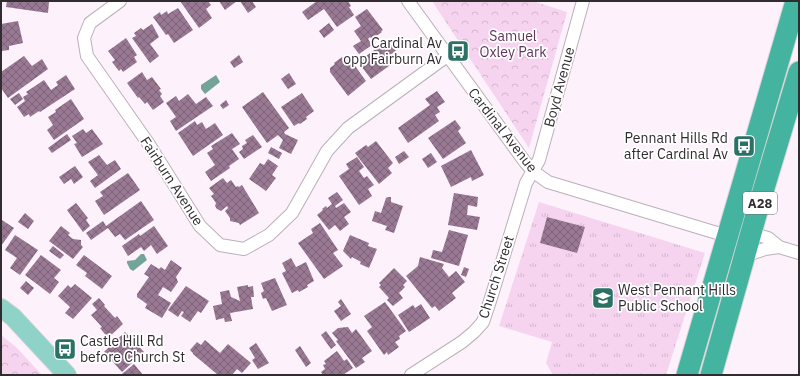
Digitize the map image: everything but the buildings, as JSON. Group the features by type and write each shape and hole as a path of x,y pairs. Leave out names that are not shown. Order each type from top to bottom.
{"highway":[{"name":"A28","path":"711,375 736,244 796,1"},
{"name":"A28","path":"687,375 736,244 758,210 799,72"}],"main road":[{"path":"1,308 21,326 67,375"}],"street":[{"name":"Fairburn Avenue","path":"120,1 90,23 84,38 88,56 148,144 200,226 220,245 244,250 269,235 292,213 327,151 348,128 447,56"},
{"name":"Cardinal Avenue","path":"408,1 525,162 534,172 548,182 736,244 764,249 779,247"},
{"name":"Boyd Avenue","path":"534,172 539,160 583,1"},
{"name":"Church Street","path":"411,375 462,342 483,322 525,186 534,172"},
{"name":"Cardinal Avenue","path":"736,244 768,238 779,247 799,253"}],"green space":[{"name":"Samuel Oxley Park","path":"432,1 533,1 567,12 529,148"},
{"name":"West Pennant Hills Public School","path":"539,202 705,253 666,375 553,375 546,363 552,342 499,326"},
{"path":"1,335 16,347 42,375 1,375"}],"shaded area":[{"path":"216,75 220,82 205,94 201,89 201,85"},
{"path":"141,254 144,254 147,260 133,271 130,269 127,261 135,260"}],"place":[{"name":"Cardinal Av opp Fairburn Av","path":"458,51"},
{"name":"Pennant Hills Rd after Cardinal Av","path":"744,146"},
{"name":"West Pennant Hills Public School","path":"603,298"},
{"name":"Castle Hill Rd before Church St","path":"65,349"}]}
